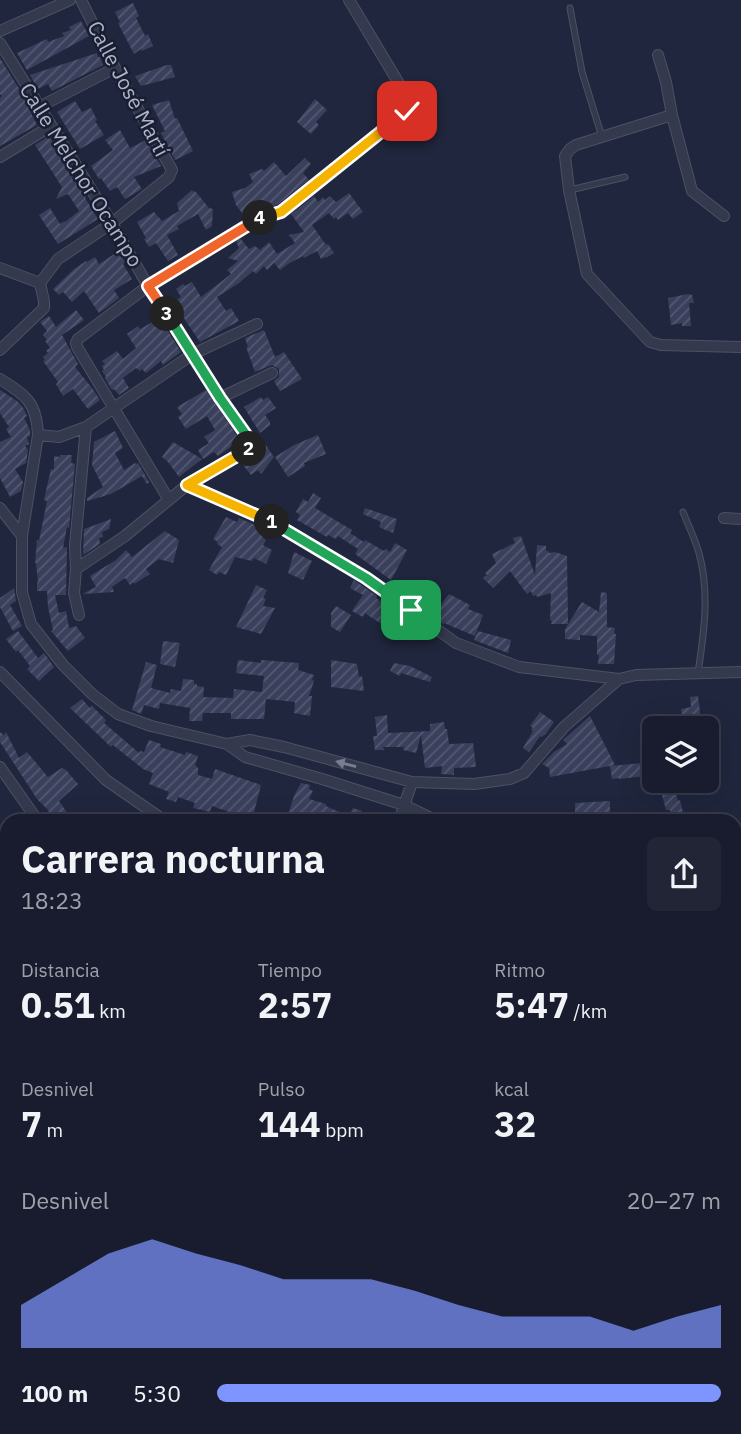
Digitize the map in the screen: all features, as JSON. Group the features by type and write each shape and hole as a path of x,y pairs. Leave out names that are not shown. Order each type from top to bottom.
{"street":[{"path":"0,31 70,0"},
{"name":"Calle José Martí","path":"40,283 58,259 112,223 169,177 172,170 115,68 81,0"},
{"path":"169,500 76,343 148,286 257,219 281,212 407,111 410,102 349,0"},
{"name":"Calle Melchor Ocampo","path":"0,43 148,286 254,446 187,485"},
{"path":"658,55 692,191 724,216"},
{"path":"39,107 115,68"},
{"path":"672,115 576,145 565,156 569,190 587,274 650,342 661,345 741,347"},
{"path":"0,157 51,126"},
{"path":"0,268 40,283 44,301 44,308 0,350"},
{"path":"38,435 59,437 86,427 193,354 257,324"},
{"path":"220,398 272,373"},
{"path":"0,379 30,402 38,421 22,536 22,592 30,624 82,685 118,715 151,726 227,744 245,757 404,805 423,814"},
{"path":"79,615 74,593 75,545 86,427"},
{"path":"76,569 125,536 187,485 265,518 366,578 456,643 519,667 619,679 636,675 741,672"},
{"path":"0,508 22,536"},
{"path":"724,518 741,519"},
{"path":"0,672 106,780 155,814"},
{"path":"227,744 250,740 412,782 474,784 510,779 524,773 564,727 619,679"},
{"path":"0,767 33,814"},
{"path":"401,814 412,782"}],"lane":[{"path":"570,8 582,72 601,137"},
{"path":"569,190 625,177"},
{"path":"683,512 699,553 704,582 706,622 698,673"}],"building":[{"path":"133,3 139,16 136,18 153,46 134,54 115,12"},
{"path":"81,21 89,36 27,70 17,53 47,39 48,42 64,36 62,33 71,30 69,27"},
{"path":"97,53 103,65 52,91 48,84 38,89 30,75"},
{"path":"0,58 31,108 37,125 0,146 2,96"},
{"path":"171,65 175,77 141,86 135,76"},
{"path":"315,99 327,110 316,122 319,125 311,134 297,122"},
{"path":"169,100 175,119 177,118 193,151 175,160 161,133 165,131 152,105"},
{"path":"75,101 82,112 91,108 104,135 80,149 57,112"},
{"path":"120,130 130,148 146,140 161,166 134,177 142,189 125,199 117,187 110,191 91,166 113,150 105,140"},
{"path":"49,136 98,219 58,244 39,215 50,208 60,224 79,211 68,194 56,199 62,187 35,145"},
{"path":"305,158 311,164 303,173 309,180 277,205 273,206 270,202 245,217 236,205 232,192 253,182 249,174 262,169 264,171 274,162 286,176"},
{"path":"192,190 213,209 212,226 206,230 198,214 177,226 179,229 167,235 178,255 168,261 156,243 149,247 137,222 154,212 162,221 179,211 177,203"},
{"path":"349,193 363,212 353,219 348,213 338,220 329,213 312,225 334,253 321,259 317,251 280,270 274,263 267,270 264,266 256,274 253,271 217,297 226,311 231,308 239,321 200,342 173,302 181,297 176,289 192,282 201,297 231,274 227,270 238,261 228,258 239,248 236,241 240,238 249,249 255,246 260,250 269,242 277,254 295,243 289,235 304,232 291,214 314,196 318,202 323,197 325,200 330,196 336,202"},
{"path":"119,251 132,279 114,290 119,298 99,313 84,291 72,302 63,292 59,295 53,289 86,261 95,257 99,264"},
{"path":"692,295 694,303 689,303 691,326 682,326 682,323 671,325 668,298"},
{"path":"76,310 84,320 62,335 78,364 75,367 100,400 88,409 73,389 63,396 56,384 58,382 43,361 43,357 48,353 46,350 50,348 43,335 47,331 40,322 49,316 56,327"},
{"path":"158,319 181,352 163,365 161,361 146,373 136,368 123,378 129,388 119,395 112,390 105,378 102,366 105,364 102,361 117,351 123,359 136,348 127,334 138,326 140,329"},
{"path":"264,330 275,357 284,352 302,379 280,391 274,381 279,377 279,369 272,365 255,372 246,347 245,338"},
{"path":"0,390 22,406 30,430 30,436 27,437 29,444 25,446 28,450 26,463 15,469 23,482 21,491 10,497 0,478 0,442 11,437 6,429 9,427 0,413"},
{"path":"206,390 240,440 218,456 214,452 203,459 198,450 209,443 204,437 215,430 207,416 186,429 178,417 182,414 177,407"},
{"path":"261,397 263,400 268,397 276,408 265,415 270,425 260,433 244,407"},
{"path":"115,431 123,448 115,453 124,470 138,463 149,482 147,484 142,476 111,494 87,501 87,498 103,487 92,465 94,442"},
{"path":"318,435 326,454 304,463 305,466 288,477 275,457"},
{"path":"173,442 202,459 179,477 162,457"},
{"path":"265,444 274,457 261,474 258,470 251,475 242,464"},
{"path":"72,455 71,463 75,464 69,528 67,527 63,548 67,547 66,595 55,595 59,613 66,611 69,628 76,626 85,638 68,651 51,631 47,591 37,591 35,563 37,540 39,541 47,501 44,500 47,486 51,469 54,470 54,456"},
{"path":"313,493 321,498 315,508 352,530 350,533 364,542 365,540 384,551 386,549 390,552 395,543 407,550 391,580 355,554 358,549 338,536 336,539 328,535 327,537 297,520 300,515 296,512 303,499 308,502"},
{"path":"365,508 397,519 393,533 379,527 381,522 363,514"},
{"path":"226,517 237,522 239,518 266,530 262,537 266,540 263,545 272,550 266,564 254,558 252,561 235,557 226,575 219,572 217,575 209,570 222,547 213,539"},
{"path":"111,519 109,529 102,532 103,537 99,538 100,544 83,555 84,529"},
{"path":"165,531 179,540 173,563 159,559 146,569 150,574 130,585 125,578 112,587 114,592 82,594 96,587 90,576 116,560 126,550 132,557"},
{"path":"521,536 535,575 537,545 546,546 549,553 567,556 568,624 551,624 551,593 537,597 533,596 531,591 527,594 510,571 493,588 483,578 496,563 492,554 515,543 513,538"},
{"path":"294,552 312,561 303,580 288,573"},
{"path":"354,580 390,608 391,606 422,628 414,641 401,633 399,636 365,613 363,617 352,611 363,595 350,588"},
{"path":"256,585 267,590 263,606 275,608 261,634 236,627"},
{"path":"14,588 16,601 10,605 22,626 13,631 0,607 0,598"},
{"path":"601,592 607,593 607,627 615,628 614,664 598,664 597,636 580,635 580,640 565,639 565,629 582,602 599,612"},
{"path":"424,594 441,604 449,594 470,605 468,609 483,615 475,636 444,625 434,617 435,614 418,601"},
{"path":"336,606 351,615 340,632 331,627 331,613"},
{"path":"18,631 38,658 44,653 54,667 39,681 27,669 30,666 18,650 16,652 6,639"},
{"path":"478,631 511,640 508,653 474,640"},
{"path":"163,641 180,643 175,667 160,664"},
{"path":"238,660 299,663 298,670 314,675 309,696 312,696 310,716 294,713 295,702 266,699 264,719 231,719 231,713 203,713 202,721 189,721 190,708 160,703 159,709 144,705 141,714 132,710 146,662 157,665 151,688 170,693 171,689 181,691 183,679 194,680 194,684 204,687 203,697 233,698 234,689 262,692 264,676 236,673"},
{"path":"331,660 357,664 364,691 331,687"},
{"path":"394,663 410,666 432,677 430,682 401,673 400,676 390,671"},
{"path":"698,696 700,716 682,716 681,709 691,707 690,697"},
{"path":"82,699 106,720 104,723 139,753 144,752 149,740 161,744 160,747 198,756 195,765 198,775 212,779 215,769 261,785 254,814 228,814 212,806 210,812 193,808 195,803 178,797 176,802 166,799 169,792 149,784 153,773 143,769 113,745 111,747 70,708"},
{"path":"540,712 554,722 529,752 523,748 533,731 530,726"},
{"path":"387,715 388,733 430,731 430,724 444,722 449,744 473,743 476,767 454,768 454,775 441,774 442,766 425,768 421,735 416,753 403,750 404,747 383,747 384,750 375,750 375,717"},
{"path":"590,716 615,765 550,777 549,768 542,764 567,744 563,740"},
{"path":"0,732 4,735 6,732 19,758 27,752 48,777 62,768 66,770 78,784 59,801 68,814 47,814 49,811 37,799 0,742"},
{"path":"642,763 642,776 612,779 610,766"},
{"path":"301,783 310,785 309,789 313,791 309,799 346,814 288,814"},
{"path":"661,793 676,793 683,814 671,814 670,810 666,810"},
{"path":"610,801 610,813 575,814 575,803"},
{"path":"353,808 362,811 361,814 350,814"}],"route":[{"path":"407,111 281,212 257,219 148,286 254,446 187,485 265,518 366,578 411,610"}]}
